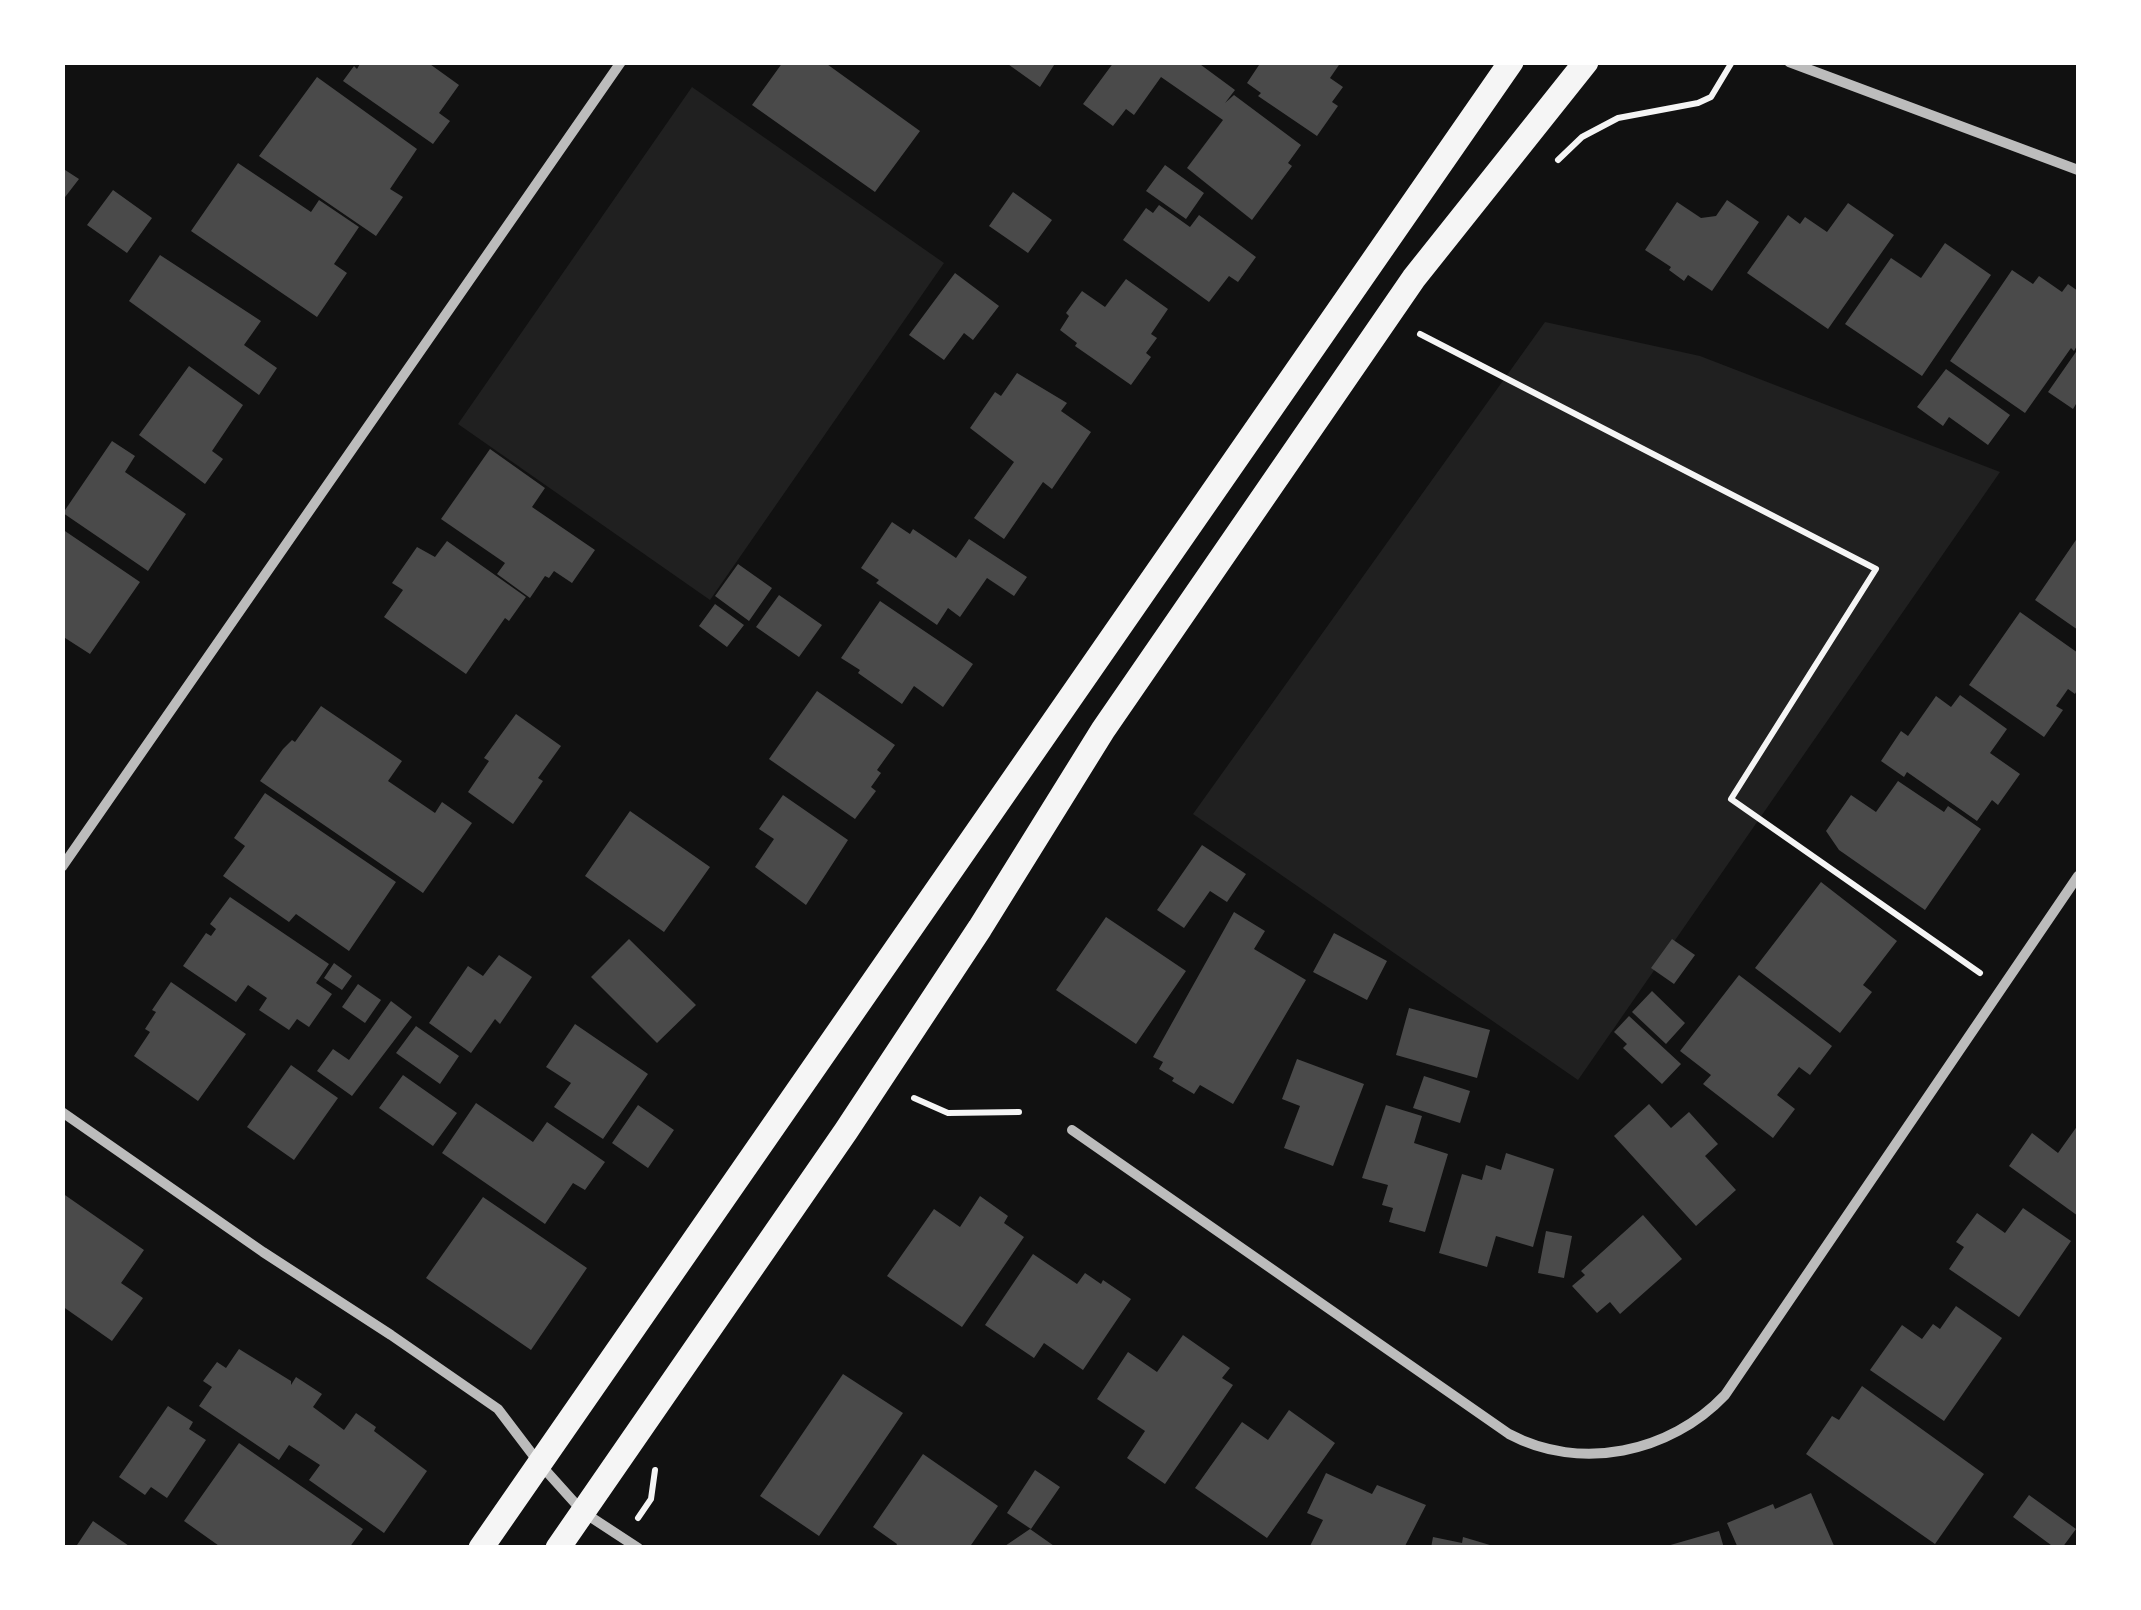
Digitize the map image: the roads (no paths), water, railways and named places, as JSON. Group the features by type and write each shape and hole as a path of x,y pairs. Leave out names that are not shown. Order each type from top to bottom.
{"main road":[{"path":"481,1548 1511,62"},
{"path":"558,1548 846,1131 980,928 1103,730 1403,294 1586,62"}],"street":[{"path":"62,866 621,62"},
{"path":"1789,62 2078,170"},
{"path":"1072,1130 1509,1434 1548,1451 1574,1456 1660,1440 1705,1416 1725,1395 2078,876"},
{"path":"62,1112 498,1410 584,1512 638,1548"}]}
